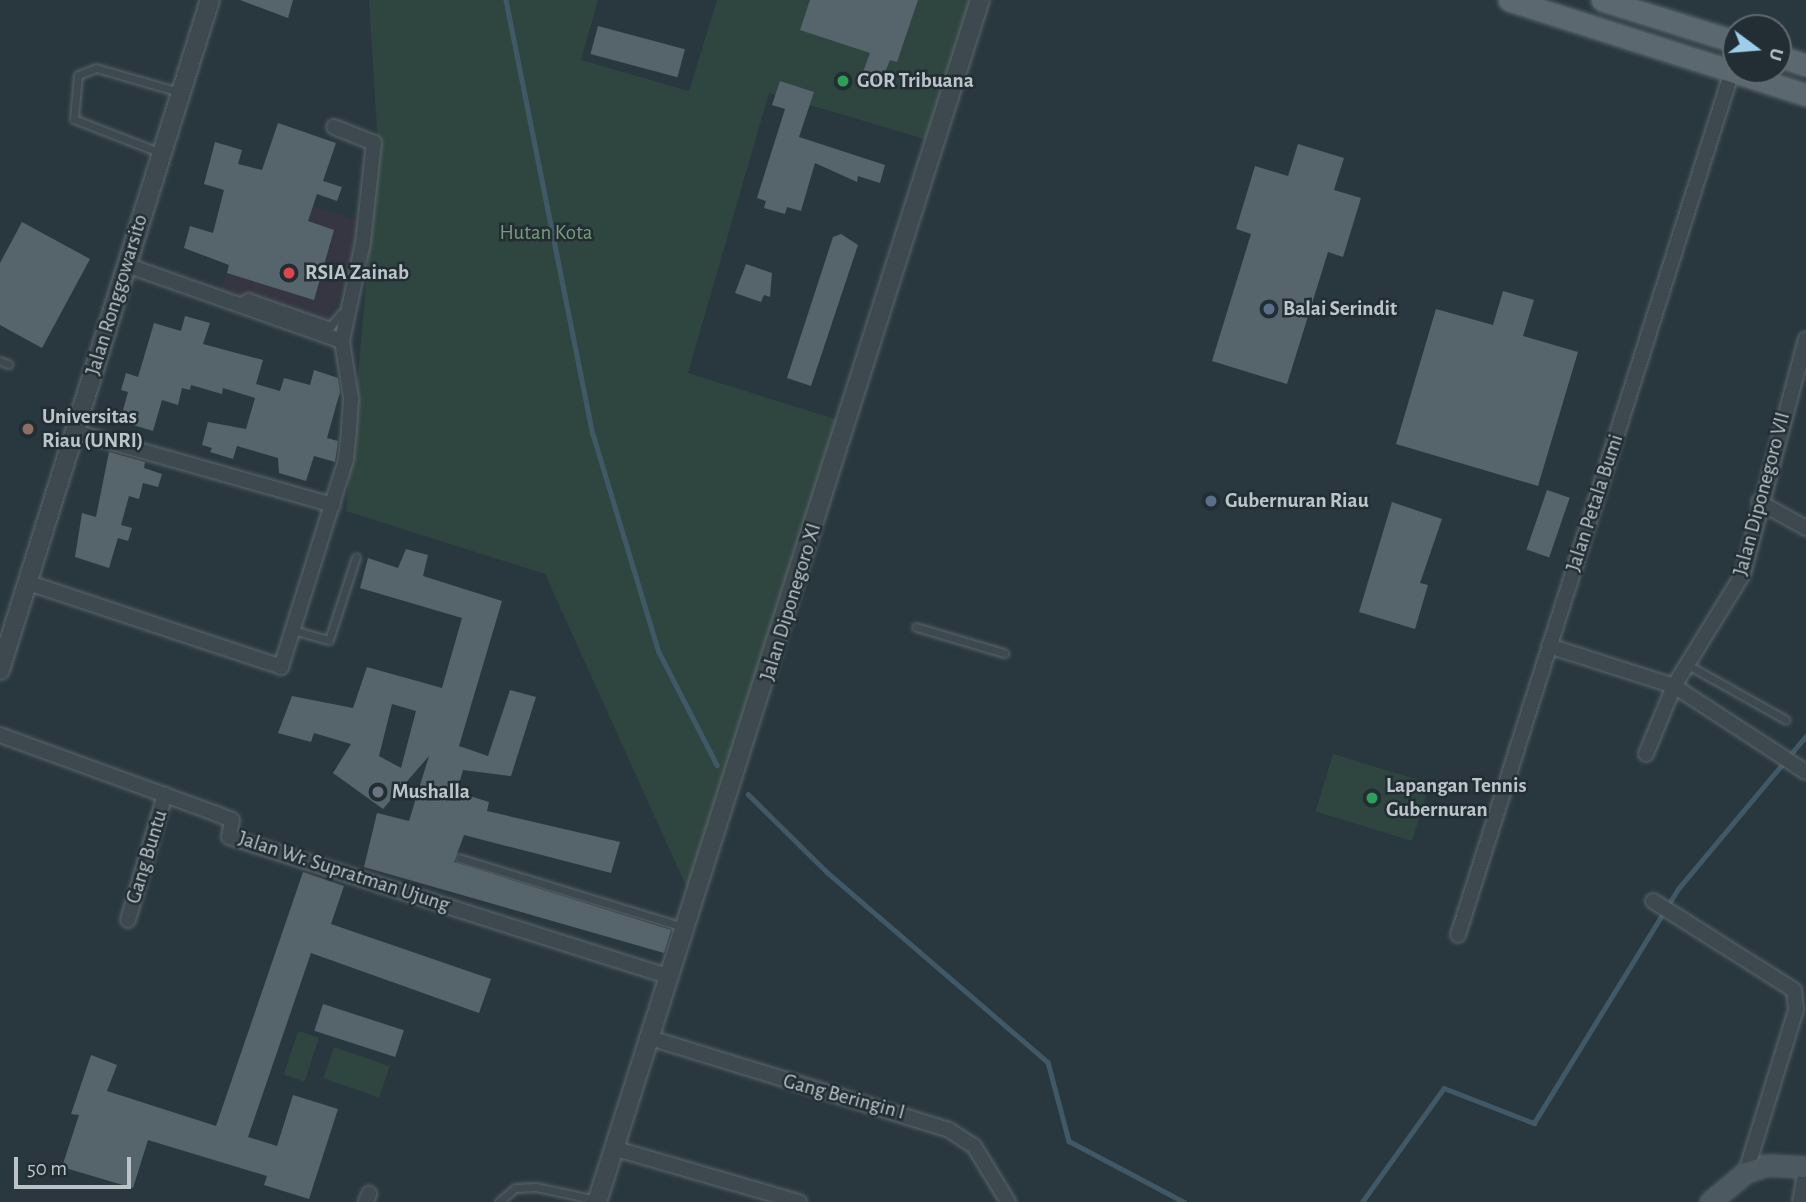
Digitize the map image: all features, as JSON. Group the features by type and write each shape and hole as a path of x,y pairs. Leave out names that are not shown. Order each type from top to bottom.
{"main road":[{"path":"1509,0 1722,68"},
{"path":"1602,0 1635,5 1722,37"},
{"path":"1772,84 1806,95"},
{"path":"1710,1202 1746,1172 1767,1165 1806,1167"}],"street":[{"name":"Jalan Ronggowarsito","path":"0,670 211,0"},
{"name":"Jalan Diponegoro XI","path":"597,1201 647,1037 745,746 980,0"},
{"name":"Jalan Petala Bumi","path":"1458,935 1728,84"},
{"path":"29,583 281,667 346,459 351,398 342,341 361,242 374,143 334,127"},
{"path":"126,265 342,341"},
{"name":"Jalan Diponegoro VII","path":"1646,754 1674,686 1742,574 1759,502 1806,339"},
{"path":"75,432 333,505"},
{"path":"1759,502 1806,528"},
{"path":"1549,646 1674,686 1773,747 1806,772"},
{"name":"Jalan Wr. Supratman Ujung","path":"0,735 232,820 229,837 668,975"},
{"name":"Gang Buntu","path":"128,920 165,794"},
{"path":"1653,901 1794,990 1796,1010 1746,1172"},
{"name":"Gang Beringin I","path":"647,1037 949,1129 974,1146 1008,1202"},
{"path":"613,1148 799,1202"},
{"path":"1800,1202 1806,1167"}],"lane":[{"path":"162,154 74,119 78,75 96,68 181,92"},
{"path":"236,303 248,297 331,326 352,293"},
{"path":"293,630 329,640 356,557"},
{"path":"916,627 1004,653"},
{"path":"1688,665 1786,720"},
{"path":"459,858 683,928"},
{"path":"499,1202 515,1188 536,1187 597,1201"}],"shaded area":[{"name":"RSIA Zainab","path":"252,188 362,222 329,329 219,295"}],"green space":[{"name":"Hutan Kota","path":"369,0 598,0 581,60 689,91 717,0 980,0 935,142 769,93 688,373 848,423 692,899 545,574 346,511 378,146"},
{"name":"Lapangan Tennis Gubernuran","path":"1333,754 1430,784 1412,841 1315,811"},
{"path":"298,1031 319,1038 305,1082 284,1075"},
{"path":"334,1047 390,1066 379,1097 323,1078"}],"building":[{"path":"240,0 293,0 288,18"},
{"path":"810,0 918,0 897,62 890,60 879,87 860,80 870,53 800,30"},
{"path":"598,26 685,49 677,77 590,54"},
{"path":"780,81 814,92 799,137 885,165 880,183 858,176 857,182 815,163 801,211 787,207 785,214 764,208 766,201 757,198 785,109 772,105"},
{"path":"278,123 336,143 323,181 342,187 337,201 317,194 308,221 334,230 314,300 227,273 229,265 184,248 190,226 213,233 224,190 204,184 215,142 242,150 238,164 262,170"},
{"name":"Balai Serindit","path":"1298,144 1344,158 1334,190 1361,198 1343,257 1328,252 1287,384 1212,361 1251,234 1236,229 1255,166 1288,176"},
{"path":"22,222 90,259 42,348 0,325 0,263"},
{"path":"841,234 858,245 811,386 787,378 833,237"},
{"path":"746,264 772,273 770,297 764,295 761,302 735,293"},
{"path":"1503,291 1534,300 1523,336 1578,352 1538,486 1396,444 1436,309 1493,325"},
{"path":"185,316 210,323 203,344 263,360 256,384 280,391 284,378 310,385 314,370 338,378 340,392 327,438 338,441 335,462 314,456 306,481 279,473 278,458 237,446 233,459 210,452 212,448 202,445 208,422 246,429 255,398 223,388 222,394 191,385 190,390 182,388 178,405 162,400 153,431 120,421 128,392 121,390 126,373 138,377 154,323 181,331"},
{"path":"109,452 145,462 144,468 162,474 158,487 143,483 139,499 129,496 121,525 132,528 128,541 118,538 109,568 75,557 82,513 96,517"},
{"path":"1547,490 1570,498 1549,557 1526,550"},
{"path":"1392,502 1442,519 1420,583 1428,585 1415,629 1359,612"},
{"path":"406,549 428,555 423,576 502,601 459,746 488,756 510,690 536,697 511,776 463,770 457,792 489,802 487,811 620,842 611,873 464,835 454,862 671,930 664,953 364,867 377,813 409,821 429,756 383,809 333,773 351,744 314,733 311,742 278,733 292,696 353,708 367,667 442,688 462,618 360,588 368,558 398,568","holes":["392,704 416,711 401,768 379,756"]},
{"path":"303,872 344,886 331,924 491,979 479,1013 311,953 248,1137 277,1146 293,1095 338,1109 309,1199 264,1185 267,1176 148,1140 133,1188 62,1167 79,1115 71,1114 91,1055 117,1065 107,1091 216,1126"},
{"path":"323,1004 404,1030 395,1057 314,1031"}],"waterway":[{"path":"506,0 593,434 659,652 717,765"},
{"path":"1362,1202 1444,1088 1534,1123 1678,889 1806,736"},
{"path":"748,794 828,873 1048,1062 1069,1141 1184,1202"}],"place":[{"name":"GOR Tribuana","path":"843,81"},
{"name":"RSIA Zainab","path":"289,273"},
{"name":"Balai Serindit","path":"1269,309"},
{"name":"Universitas Riau (UNRI)","path":"28,429"},
{"name":"Gubernuran Riau","path":"1211,501"},
{"name":"Mushalla","path":"378,792"},
{"name":"Lapangan Tennis Gubernuran","path":"1372,798"}]}
